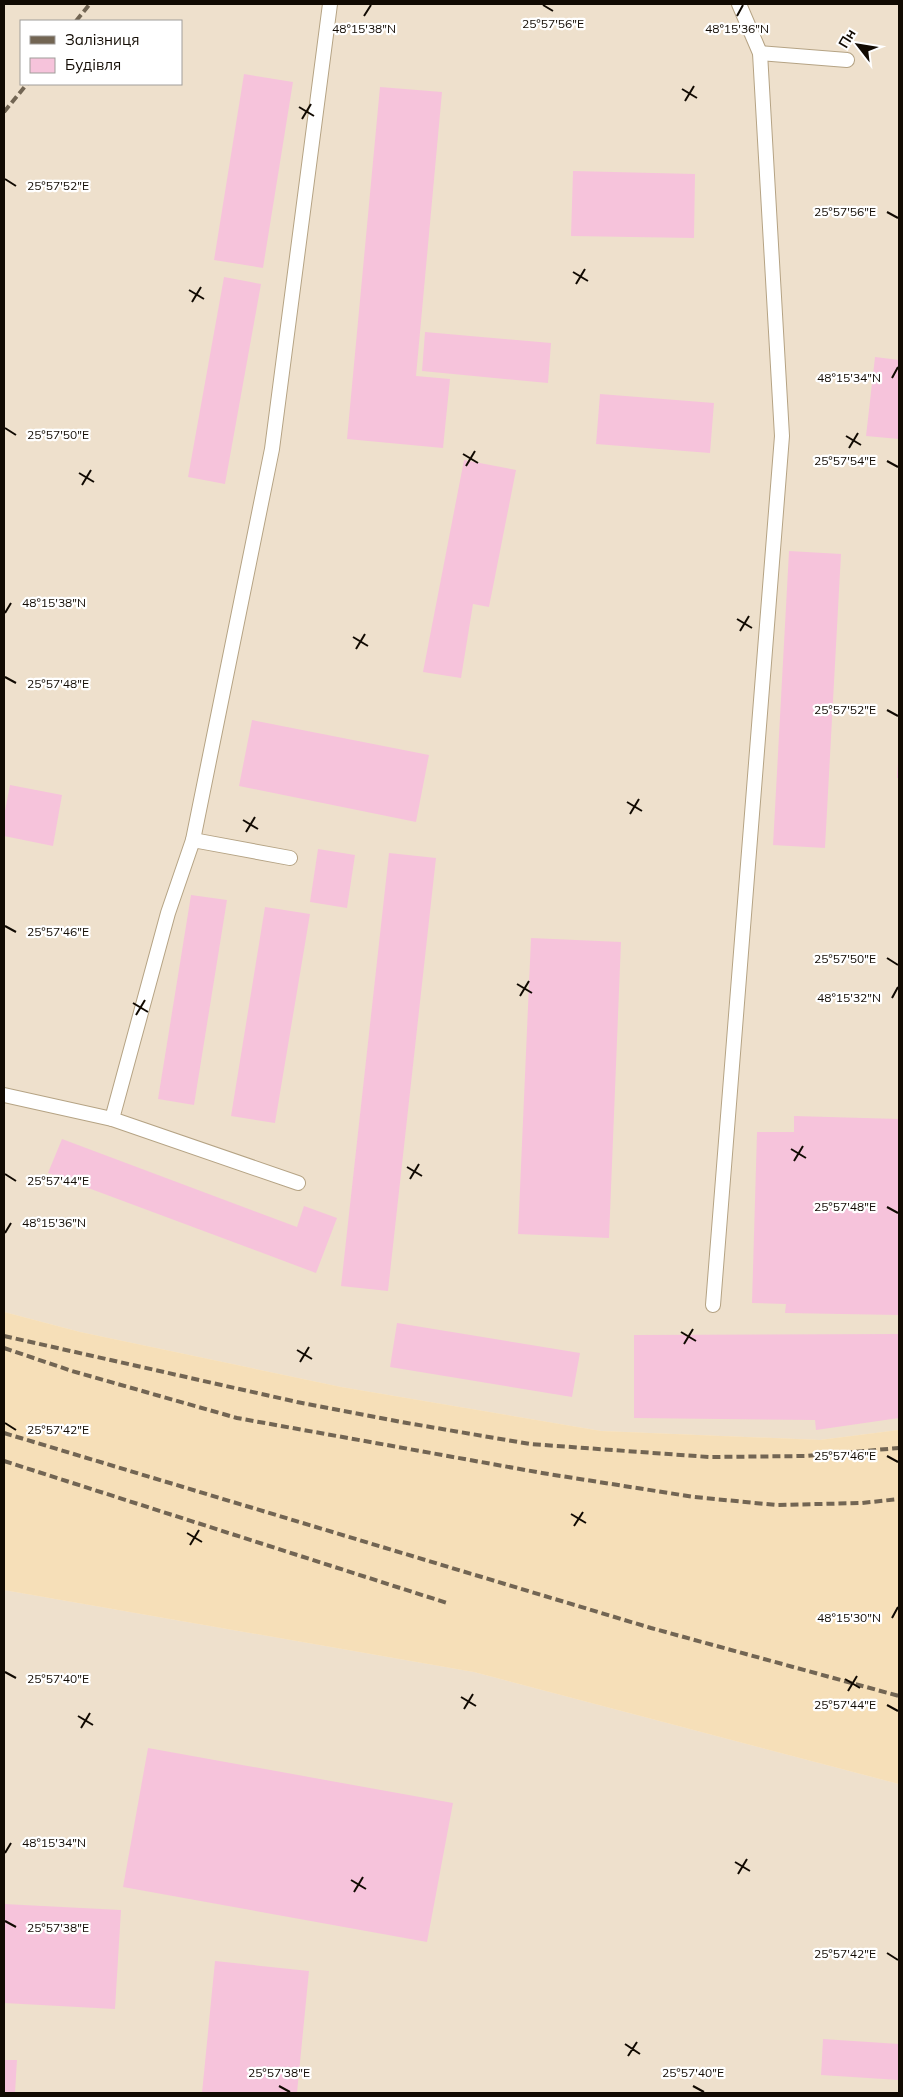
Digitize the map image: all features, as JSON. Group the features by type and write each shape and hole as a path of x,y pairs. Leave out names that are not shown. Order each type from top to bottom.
{"lane":[{"path":"112,1118 168,913 193,840 272,449 330,4"},
{"path":"713,1305 782,436 760,53 739,4"},
{"path":"760,53 847,60"},
{"path":"193,840 290,858"},
{"path":"4,1095 112,1118 298,1183"}],"shaded area":[{"path":"4,4 899,4 899,1430 820,1440 601,1431 341,1387 80,1332 4,1312"},
{"path":"4,1312 80,1332 341,1387 601,1431 820,1440 899,1430 899,1784 474,1672 4,1590"},
{"path":"4,1590 474,1672 899,1784 899,2093 4,2093"}],"building":[{"path":"244,74 293,82 263,268 214,260"},
{"path":"380,87 442,92 416,376 450,379 443,448 347,439"},
{"path":"573,171 695,174 694,238 571,236"},
{"path":"224,277 261,284 225,484 188,477"},
{"path":"425,332 551,343 548,383 422,371"},
{"path":"875,357 899,360 899,439 866,436"},
{"path":"600,394 714,403 710,453 596,444"},
{"path":"464,460 516,470 489,607 473,604 461,678 423,672"},
{"path":"789,551 841,554 825,848 773,845"},
{"path":"252,720 429,755 416,822 239,786"},
{"path":"898,762 899,778 897,778"},
{"path":"10,785 62,795 53,846 4,836 4,816"},
{"path":"318,849 355,855 347,908 310,902"},
{"path":"389,853 436,858 388,1291 341,1286"},
{"path":"191,895 227,900 194,1105 158,1099"},
{"path":"265,907 310,914 275,1123 231,1116"},
{"path":"531,938 621,942 609,1238 518,1234"},
{"path":"794,1116 899,1119 899,1315 785,1313 786,1304 752,1303 757,1132 794,1132"},
{"path":"62,1139 297,1227 304,1206 337,1218 316,1273 48,1173"},
{"path":"397,1323 580,1353 572,1397 390,1367"},
{"path":"899,1334 899,1418 816,1430 815,1420 634,1418 634,1335"},
{"path":"148,1748 453,1803 427,1942 123,1887"},
{"path":"4,1904 121,1910 115,2009 4,2003"},
{"path":"215,1961 309,1971 297,2093 202,2093"},
{"path":"823,2039 899,2044 899,2080 821,2075"},
{"path":"4,2060 17,2060 15,2093 4,2093"}],"railway":[{"path":"77,20 89,5"},
{"path":"4,112 26,85"},
{"path":"4,1336 297,1402 530,1444 709,1457 805,1456 899,1448"},
{"path":"4,1348 72,1371 237,1418 542,1473 694,1497 776,1505 862,1503 899,1499"},
{"path":"4,1433 651,1628 899,1696"},
{"path":"4,1461 447,1603"}]}
